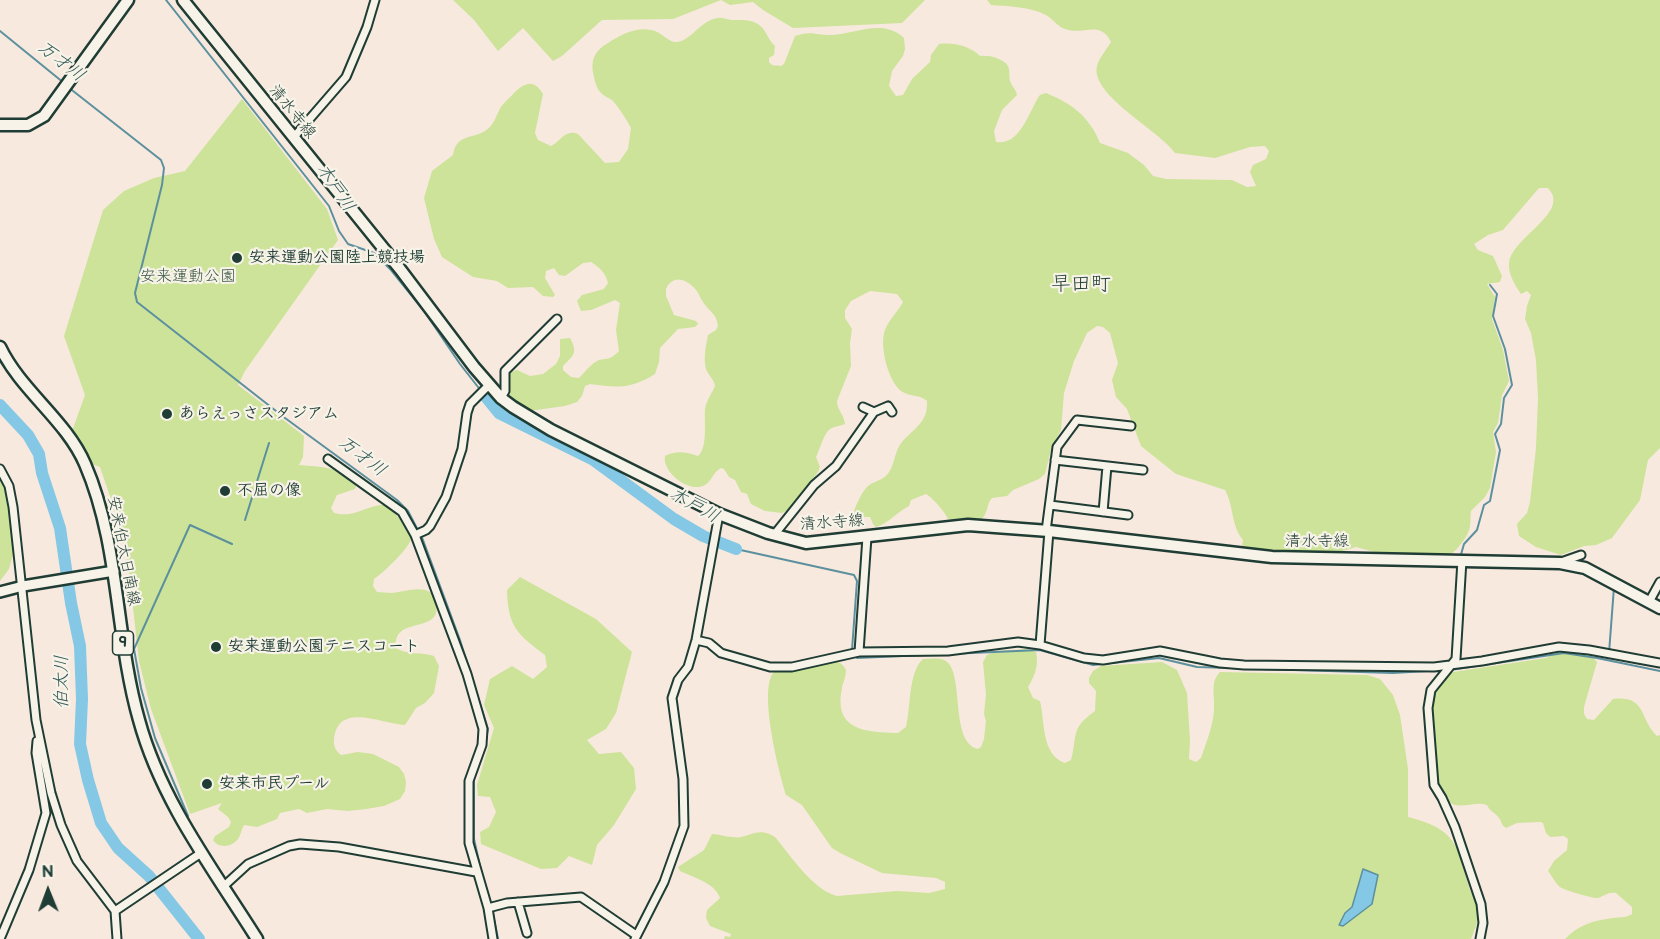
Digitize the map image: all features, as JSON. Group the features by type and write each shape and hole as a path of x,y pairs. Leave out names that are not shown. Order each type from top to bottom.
{"main road":[{"path":"0,125 28,125 44,116 128,0"},
{"name":"清水寺線","path":"183,0 501,398 551,430 719,514 774,535 806,543 968,525 1048,531 1272,557 1560,563 1585,568 1660,608"},
{"name":"安来伯太日南線","path":"0,347 17,376 64,431 80,454 96,493 114,571 123,640 139,721 158,774 196,856 224,886 257,939"}],"street":[{"path":"294,137 346,77 367,27 375,0"},
{"path":"501,398 505,391 505,371 557,319"},
{"path":"415,535 430,526 446,497 462,449 466,413 470,404 489,385"},
{"path":"774,535 814,485 836,466 874,412 889,406"},
{"path":"863,407 874,412"},
{"path":"1040,645 1050,505 1057,447 1077,420 1131,426"},
{"path":"328,459 395,506 407,518 467,674 483,729 482,745 469,781 469,843 488,908 493,939"},
{"path":"1055,460 1143,470"},
{"path":"1103,512 1107,466"},
{"path":"0,469 9,486 13,507 25,586 38,730 49,784 61,825 77,861 117,909 117,939"},
{"path":"1050,505 1128,515"},
{"path":"488,908 518,902 581,897 635,937 664,882 684,826 683,779 672,698 678,681 688,667 696,640 719,514"},
{"path":"859,652 867,537"},
{"path":"1560,563 1581,555"},
{"path":"1462,560 1456,659 1431,690 1428,708 1434,785 1455,827 1481,904 1483,923 1480,939"},
{"path":"0,592 114,571"},
{"path":"1649,602 1660,582"},
{"path":"696,640 709,643 721,652 770,667 792,667 859,652 948,651 1018,642 1040,645 1084,658 1104,660 1160,651 1220,663 1244,665 1434,667 1559,647 1660,663"},
{"path":"0,939 29,870 46,813 36,753 38,730"},
{"path":"224,886 248,864 289,846 300,844 339,847 476,872"},
{"path":"117,909 196,856"},
{"path":"518,902 527,933"}],"green space":[{"path":"453,0 721,0 673,19 602,20 562,56 553,61 523,28 498,51 474,20"},
{"path":"721,0 925,0 902,23 793,28 753,2 730,5"},
{"path":"987,0 1660,0 1660,448 1648,460 1640,500 1612,538 1561,555 1536,547 1519,536 1517,524 1527,513 1530,502 1536,448 1538,398 1536,360 1531,333 1525,319 1531,295 1527,291 1521,294 1514,283 1509,263 1518,246 1549,213 1553,204 1553,196 1548,188 1539,188 1503,230 1488,235 1474,244 1478,250 1493,256 1502,276 1500,282 1487,284 1495,297 1492,319 1503,350 1509,381 1502,395 1498,423 1493,432 1496,452 1490,488 1485,497 1471,511 1470,526 1465,538 1449,556 1389,556 1356,547 1333,554 1244,551 1243,540 1236,529 1225,490 1176,474 1141,446 1127,409 1116,397 1112,380 1118,363 1110,333 1103,327 1097,326 1087,333 1074,361 1064,393 1061,430 1052,446 1045,474 1013,490 1007,496 992,498 981,520 948,519 926,494 911,500 909,506 876,527 870,517 853,517 864,491 868,486 886,476 899,446 923,420 927,409 927,401 921,397 904,393 896,386 886,362 883,337 889,322 903,302 897,294 870,291 851,301 845,310 845,318 852,329 851,366 837,401 845,424 828,431 816,457 820,467 818,472 790,509 782,513 765,511 751,504 747,494 741,492 735,480 729,477 724,469 718,470 705,485 692,487 672,475 665,462 665,456 673,453 681,452 698,456 701,452 704,441 705,409 715,386 706,369 705,354 708,335 716,330 717,321 697,291 684,281 672,281 666,289 666,296 674,315 696,321 698,324 695,327 678,329 660,348 655,374 631,385 590,384 585,386 577,402 565,406 529,411 515,403 509,393 508,373 517,370 530,376 543,374 556,364 560,356 560,339 570,338 574,347 574,354 563,366 563,370 571,377 579,378 595,362 610,358 619,351 616,330 620,303 615,300 591,310 581,311 577,301 582,295 604,289 608,283 602,271 591,262 583,263 565,276 559,275 554,268 546,271 545,278 555,295 553,297 543,296 533,287 508,288 497,281 473,277 442,257 434,239 424,198 432,171 453,155 461,140 488,129 504,103 518,89 529,84 536,86 543,94 535,133 538,140 551,146 566,134 578,134 605,163 619,162 628,149 631,128 613,101 598,90 593,61 596,53 603,46 628,32 645,29 655,31 675,42 686,39 712,20 720,18 752,21 761,26 775,46 774,55 769,58 769,62 772,65 781,66 784,64 795,36 808,33 837,35 867,29 886,29 904,38 903,56 892,71 889,86 896,96 903,95 912,79 930,62 931,55 939,44 961,46 980,56 999,59 1009,68 1010,81 1017,95 1002,110 994,131 996,142 1005,142 1018,133 1040,95 1046,93 1064,101 1079,112 1091,126 1100,143 1128,153 1144,165 1153,176 1166,179 1232,180 1247,187 1256,186 1250,172 1253,165 1266,159 1269,151 1265,146 1250,147 1215,158 1175,153 1114,100 1104,89 1098,77 1098,63 1111,42 1102,31 1072,31 1060,27 1040,12 1019,7 991,5"},
{"name":"安来運動公園","path":"242,99 327,209 338,240 245,371 238,385 304,436 303,457 299,465 338,471 356,486 355,489 337,495 331,508 334,513 349,514 375,506 389,505 404,525 410,534 410,541 396,559 374,579 373,586 377,592 391,593 417,589 429,592 433,596 436,602 436,612 432,619 402,631 397,638 396,648 405,652 434,656 439,666 434,693 425,703 416,708 405,725 362,717 344,721 337,727 334,744 341,755 358,752 373,754 399,767 406,782 405,791 400,799 384,806 366,809 348,811 327,809 307,813 299,809 280,813 277,819 257,827 244,825 238,839 225,846 213,840 215,836 229,827 231,822 218,809 222,803 190,814 151,709 139,661 128,563 113,505 100,467 87,462 71,434 85,395 64,336 103,210 124,191 154,178 185,171"},
{"path":"0,481 5,486 14,532 14,551 9,569 0,581"},
{"path":"520,577 596,619 632,652 616,713 606,729 587,740 599,754 621,752 634,768 636,789 614,825 597,845 592,865 569,856 557,868 541,869 481,844 480,832 489,827 496,812 490,797 478,796 477,785 494,728 484,705 490,679 512,666 533,679 547,667 545,655 521,635 509,613 507,590"},
{"path":"1027,649 1036,652 1037,662 1028,687 1033,698 1040,701 1048,745 1057,759 1065,763 1071,760 1078,727 1095,711 1096,691 1089,683 1089,678 1093,671 1101,666 1162,662 1177,670 1187,693 1189,759 1196,762 1201,758 1210,731 1214,710 1214,683 1220,672 1367,675 1380,679 1393,695 1400,715 1408,769 1408,817 1434,826 1447,835 1457,848 1470,890 1478,905 1478,919 1471,939 724,939 725,936 730,937 731,934 710,926 706,918 707,910 720,898 713,888 680,871 678,867 704,850 712,834 743,837 763,832 775,837 811,880 828,893 837,896 897,891 929,893 945,889 945,882 936,878 882,873 840,853 832,848 802,805 786,795 768,708 771,676 778,669 803,668 823,662 838,662 846,670 841,702 842,713 847,721 864,730 898,733 906,727 912,681 918,665 923,659 944,660 952,668 955,679 963,734 969,744 978,749 984,739 986,721 983,662 987,655 997,651"},
{"path":"1557,653 1584,654 1597,662 1584,707 1587,719 1594,720 1613,699 1624,699 1637,704 1651,729 1657,736 1660,735 1660,939 1565,939 1575,930 1587,924 1630,915 1632,907 1616,893 1596,898 1558,886 1548,871 1554,861 1567,850 1568,839 1564,836 1550,837 1543,823 1540,822 1517,823 1506,828 1487,805 1456,805 1445,798 1438,785 1431,745 1430,719 1431,698 1439,682 1453,672 1546,658"}],"water":[{"path":"1363,869 1378,875 1372,904 1343,926 1339,925 1345,913 1352,907"}],"waterway":[{"name":"木戸川","path":"166,0 329,206 339,231 348,244 374,253 391,270 424,311 478,387"},
{"name":"万才川","path":"0,31 64,83"},
{"name":"万才川","path":"68,87 161,160 164,168 162,185 135,293 137,302 285,418 397,500 408,511 423,540 460,640 488,729 484,750"},
{"path":"1460,558 1464,544 1477,530 1484,505 1490,501 1500,450 1495,434 1501,424 1504,398 1512,385 1505,349 1493,316 1497,294 1490,285"},
{"name":"木戸川","path":"486,397 499,413 592,459 674,519 703,536 736,549"},
{"name":"伯太川","path":"0,405 28,435 39,454 42,473 60,528 80,646 82,699 80,744 101,823 118,848 149,876 199,939"},
{"path":"245,520 269,443"},
{"path":"188,816 155,738 141,688 134,649 190,525 232,544"},
{"path":"736,549 854,575 857,581 852,650"},
{"path":"1609,653 1614,587"},
{"path":"855,655 857,658 1040,650 1093,665 1159,658 1197,667 1393,673 1444,670"},
{"path":"1450,670 1564,653 1660,671"},
{"name":"万才川","path":"474,777 474,839 484,884"},
{"name":"万才川","path":"492,909 498,939"}],"place":[{"name":"安来運動公園陸上競技場","path":"237,258"},
{"name":"あらえっさスタジアム","path":"167,414"},
{"name":"不屈の像","path":"225,491"},
{"name":"安来運動公園テニスコート","path":"216,647"},
{"name":"安来市民プール","path":"207,784"}],"district":[{"name":"早田町","path":"1081,285"}]}
